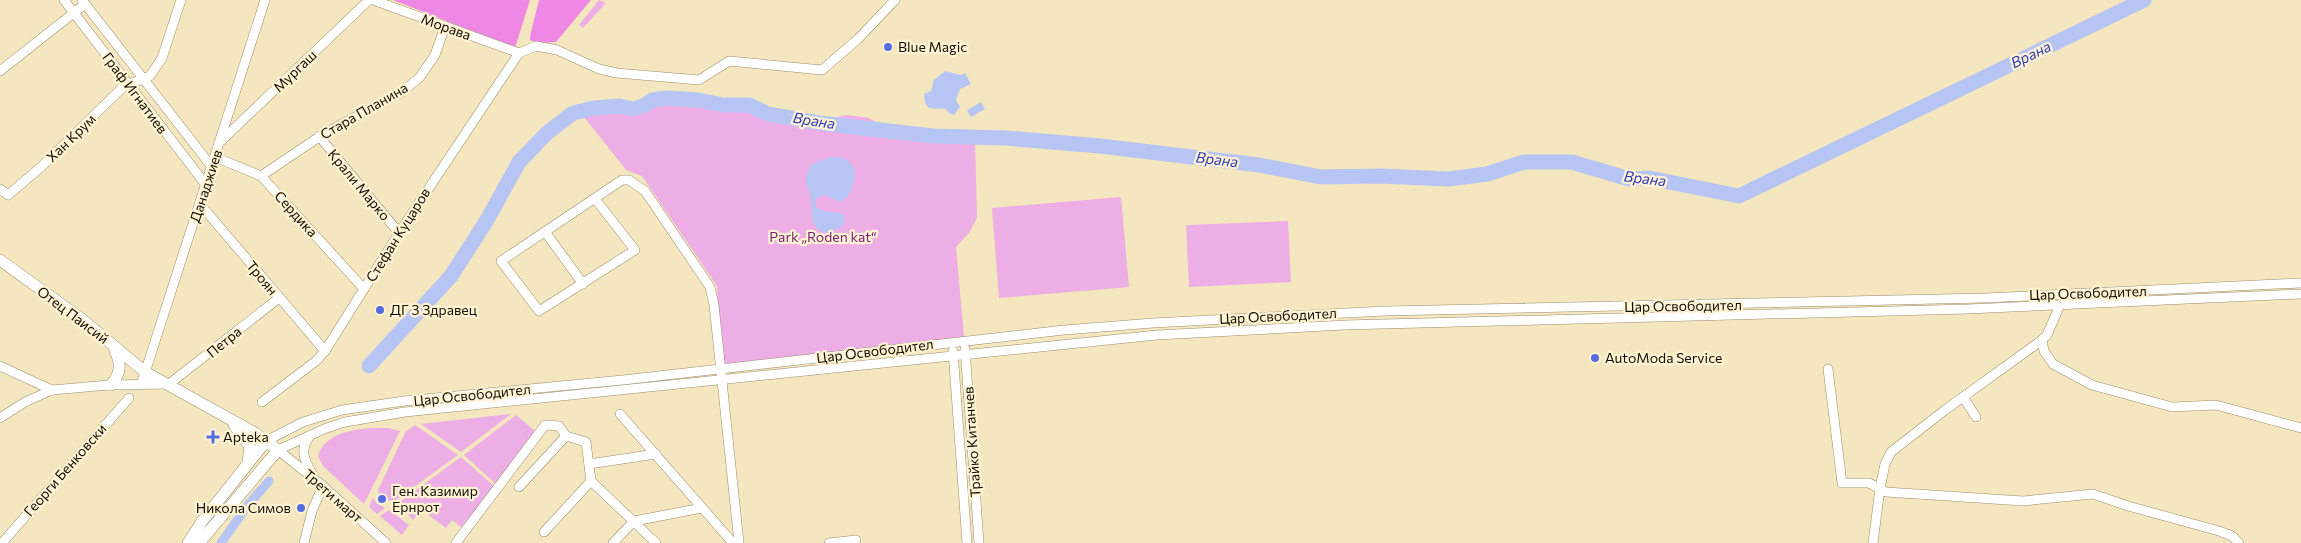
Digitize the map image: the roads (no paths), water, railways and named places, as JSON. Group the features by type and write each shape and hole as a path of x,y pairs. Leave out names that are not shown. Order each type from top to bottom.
{"main road":[{"name":"Отец Паисий","path":"0,260 112,344 145,372 230,419 278,450"},
{"path":"111,385 119,376 120,369 120,360 112,344"},
{"path":"230,419 250,447 248,464"},
{"path":"188,543 203,520 266,441"},
{"path":"199,543 278,450"}],"street":[{"name":"Граф Игнатиев","path":"64,0 206,185"},
{"path":"144,80 150,76 162,58 181,0"},
{"name":"Данаджиев","path":"142,385 265,0"},
{"name":"Мургаш","path":"220,141 369,0"},
{"name":"Морава","path":"373,0 519,53"},
{"path":"519,53 536,46 557,50 600,69 617,73 699,80 728,61 822,70 858,39 895,0"},
{"name":"Граф Игнатиев","path":"84,2 212,167"},
{"path":"0,71 74,13 84,2"},
{"name":"Стара Планина","path":"261,176 319,136 403,91 420,77 435,55 444,26"},
{"name":"Стефан Куцаров","path":"262,402 325,352 399,233 519,53"},
{"name":"Хан Крум","path":"0,189 8,195 41,168 123,87 144,80"},
{"name":"Крали Марко","path":"319,136 399,233"},
{"name":"Сердика","path":"215,157 261,176 364,290"},
{"path":"596,200 635,250 539,311 502,262 596,200 622,180 629,180 645,191 710,287 714,305 739,543"},
{"name":"Троян","path":"200,204 325,352"},
{"path":"546,233 583,284"},
{"name":"Цар Освободител","path":"266,441 303,422 342,410 404,401 721,369 964,341 1153,323 1385,311 1956,299 2301,283"},
{"name":"Цар Освободител","path":"278,450 345,422 405,412 1157,335 1345,325 1702,317 2060,305 2301,294"},
{"name":"Петра","path":"169,384 279,298"},
{"path":"1873,543 1880,488 1885,464 1891,452 2042,340 2047,335 2060,305"},
{"path":"2042,340 2044,351 2053,364 2092,385 2172,407 2216,405 2301,428"},
{"name":"Трайко Китанчев","path":"964,341 979,543"},
{"name":"Трайко Китанчев","path":"952,343 966,543"},
{"path":"0,366 52,390"},
{"path":"1828,369 1842,483 1848,485 1869,483 1886,492 2023,501 2093,494 2128,506 2219,531 2232,536 2238,543"},
{"path":"0,418 25,402 52,390 111,385 169,384"},
{"path":"1963,397 1976,417"},
{"name":"Георги Бенковски","path":"2,543 129,398"},
{"path":"620,414 733,543"},
{"path":"456,543 545,425 559,426 566,436 586,442 592,481 656,543"},
{"path":"304,543 320,483 303,456 304,446 312,435"},
{"path":"519,487 566,436"},
{"name":"Трети март","path":"278,450 320,483 386,543"},
{"path":"589,464 656,454"},
{"path":"544,532 592,481"},
{"path":"613,543 634,521 702,508"},
{"path":"829,543 856,540"}],"water":[{"path":"945,71 961,75 965,73 971,84 960,89 956,100 960,107 954,115 946,109 928,107 925,100 924,94 931,91 934,80"},
{"path":"981,102 985,109 971,117 967,110"},
{"path":"830,157 847,160 853,166 855,177 849,195 841,202 825,195 815,200 816,207 821,210 843,214 845,220 841,227 828,233 818,230 813,222 806,175 811,165"}],"waterway":[{"name":"Врана","path":"369,366 451,276 487,220 519,162 547,133 573,113 594,108 620,106 633,109 645,105 652,100 667,98 698,100 723,105 749,105 768,114 819,123 933,136 1006,138 1100,146 1259,165 1321,177 1381,176 1448,179 1487,174 1524,162 1572,162 1629,179 1649,178 1739,196 2144,0"},
{"name":"Врана","path":"221,543 248,505 269,481"}],"place":[{"name":"Blue Magic","path":"888,47"},
{"name":"ДГ 3 Здравец","path":"380,310"},
{"name":"AutoModa Service","path":"1595,358"},
{"name":"Apteka","path":"213,437"},
{"name":"Ген. Казимир Ернрот","path":"382,499"},
{"name":"Никола Симов","path":"301,508"}],"park label":[{"name":"Park „Roden kat“","path":"823,237"}]}
